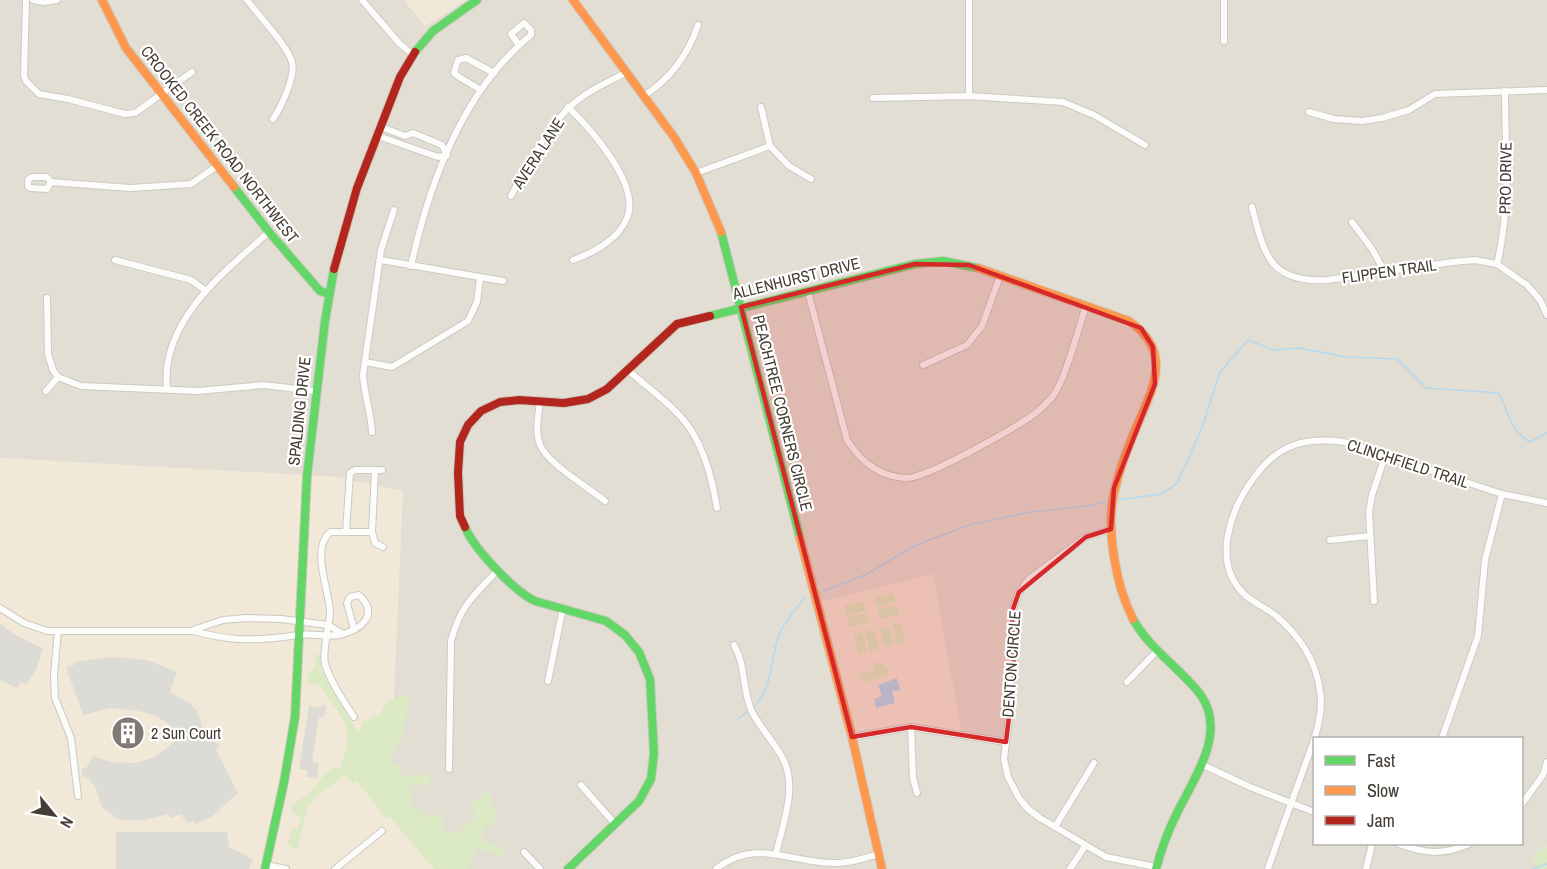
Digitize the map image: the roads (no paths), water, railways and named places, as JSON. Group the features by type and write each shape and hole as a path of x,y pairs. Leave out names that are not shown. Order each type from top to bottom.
{"street":[{"path":"26,0 24,76 39,94 125,114 135,113 192,72"},
{"path":"33,0 44,2 57,0"},
{"name":"CROOKED CREEK ROAD NORTHWEST","path":"102,0 126,48 162,95 269,232 320,291 328,294"},
{"path":"247,0 283,46 292,62 292,73 283,104 273,119"},
{"path":"362,0 399,43 413,55"},
{"name":"SPALDING DRIVE","path":"266,867 292,740 297,695 307,476 315,391 328,294 344,227 378,131 396,87 413,55 433,31 477,0"},
{"name":"PEACHTREE CORNERS CIRCLE","path":"573,0 674,137 696,173 722,235 852,737 882,869"},
{"path":"969,0 969,96"},
{"path":"1224,0 1224,41"},
{"path":"645,95 663,83 676,68 693,42 698,26"},
{"path":"411,266 421,221 432,187 468,110 494,73 519,45"},
{"path":"481,90 454,73 458,60 466,58 494,73"},
{"name":"AVERA LANE","path":"511,196 554,125 568,107 627,72"},
{"path":"1309,112 1334,119 1362,121 1409,110 1435,94 1547,90"},
{"name":"PRO DRIVE","path":"1497,264 1504,238 1505,91"},
{"path":"873,98 969,96 1063,102 1094,115 1145,145"},
{"path":"568,107 588,126 600,142 624,180 630,201 628,218 616,235 589,255 573,260"},
{"path":"760,107 770,146 789,166 811,179"},
{"path":"384,128 405,136 412,133 442,145 447,155 438,157 381,136 378,131 384,128"},
{"path":"402,144 405,136"},
{"path":"696,173 770,146"},
{"path":"51,182 130,189 191,184 217,166"},
{"name":"FLIPPEN TRAIL","path":"1252,207 1268,259 1292,276 1308,281 1475,260 1497,264 1527,285 1540,300 1547,315"},
{"path":"372,432 370,409 364,386 365,362 381,250 394,210"},
{"path":"1353,222 1385,272"},
{"path":"167,389 168,360 181,326 206,291 244,252 269,232"},
{"path":"115,260 191,280 206,291"},
{"path":"381,260 503,281"},
{"name":"ALLENHURST DRIVE","path":"568,869 639,801 651,779 654,753 650,679 639,652 625,635 606,621 535,601 525,596 469,537 460,516 458,474 460,442 474,417 500,402 519,400 564,403 588,399 607,389 677,324 915,264 943,261 969,265 1129,321 1141,328 1153,347 1157,366 1155,384 1114,488 1110,516 1111,529 1128,611 1138,629 1156,652 1191,682 1204,698 1211,717 1211,735 1201,764 1165,839 1156,868"},
{"path":"922,365 967,345 982,326 1000,276"},
{"path":"365,362 392,368 468,321 477,302 480,278"},
{"path":"808,292 847,440 858,458 873,469 890,476 907,478 917,477 947,464 1034,414 1054,395 1086,306"},
{"path":"47,298 48,354 53,370 58,377 81,386 198,391 263,385 315,391"},
{"path":"628,370 681,417 693,434 704,455 717,508"},
{"path":"46,391 58,377"},
{"path":"540,402 537,428 540,446 552,462 605,501"},
{"name":"CLINCHFIELD TRAIL","path":"1314,737 1318,724 1321,693 1305,646 1274,615 1246,595 1236,584 1227,563 1226,543 1230,525 1254,477 1268,459 1281,450 1321,439 1344,442 1502,494 1547,503"},
{"path":"1374,601 1369,512 1385,456"},
{"path":"346,531 350,473 355,470 382,470"},
{"path":"375,471 372,532 375,543 383,547"},
{"path":"1442,737 1478,636 1485,560 1502,494"},
{"name":"DENTON CIRCLE","path":"1111,529 1086,537 1029,579 1019,592 1012,612 1014,676 1004,759 1008,777 1019,798 1028,809 1106,857 1156,868"},
{"path":"354,717 334,686 324,661 329,606 321,568 324,542 330,532 372,532"},
{"path":"1330,540 1370,537"},
{"path":"449,769 451,641 456,622 467,602 498,570"},
{"path":"0,608 24,623 57,632 193,631 215,637 241,639 299,634 327,636 343,634 354,629 366,621 369,612 365,601 359,595 351,597 347,603 354,629"},
{"path":"548,681 562,608"},
{"path":"193,631 223,621 246,618 328,625 343,634"},
{"path":"57,632 55,698 71,738 78,796"},
{"path":"734,645 738,651 752,712 787,767 790,793 776,854"},
{"path":"1127,682 1156,652"},
{"path":"910,727 913,778 917,793"},
{"path":"852,737 910,727 1005,742"},
{"name":"CLINCHFIELD TRAIL","path":"1268,869 1313,739"},
{"path":"1523,801 1543,775 1547,762"},
{"path":"1055,827 1094,763"},
{"path":"1201,764 1250,787 1313,812"},
{"path":"581,785 615,824"},
{"path":"335,869 382,831"},
{"path":"1366,869 1372,845"},
{"path":"1404,845 1417,850 1438,853 1465,845"},
{"path":"1070,869 1085,846"},
{"path":"524,852 540,869"},
{"path":"716,869 728,859 748,853 776,854 838,863 879,854"},
{"path":"266,867 286,869"}],"water":[{"path":"897,678 900,690 892,691 895,703 876,708 874,699 882,696 878,685"}],"waterway":[{"path":"1117,500 1161,494 1177,484 1203,425 1220,372 1248,340 1274,350 1299,348 1347,357 1397,359 1426,388 1499,393 1514,427 1523,438 1530,442 1547,433"},
{"path":"824,591 867,574 914,546 969,525 1030,512 1088,506 1109,501"},
{"path":"753,708 768,683 780,632 804,598"},
{"path":"738,719 749,710"},
{"path":"1533,869 1547,864"}],"place":[{"name":"2 Sun Court","path":"128,733"}]}
